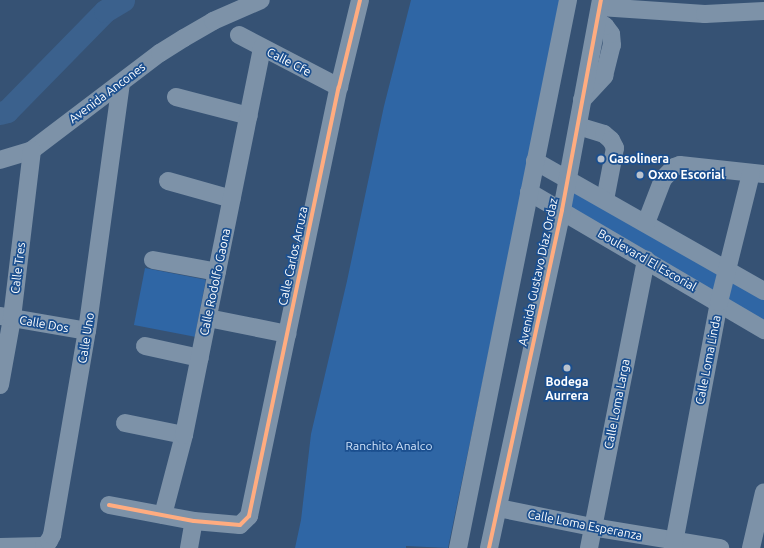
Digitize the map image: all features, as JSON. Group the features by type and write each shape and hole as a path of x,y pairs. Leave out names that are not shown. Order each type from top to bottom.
{"street":[{"name":"Avenida Ancones","path":"0,160 32,150 160,53 213,21 262,0"},
{"name":"Calle Carlos Arruza","path":"194,521 240,525 249,516 339,87 360,0"},
{"name":"Avenida Gustavo Díaz Ordaz","path":"458,548 568,0"},
{"path":"693,0 705,14"},
{"path":"599,9 705,14 760,7"},
{"name":"Avenida Gustavo Díaz Ordaz","path":"489,548 562,210 599,9"},
{"name":"Calle Cfe","path":"239,35 339,87"},
{"name":"Calle Rodolfo Gaona","path":"163,515 184,435 262,48"},
{"name":"Calle Uno","path":"0,547 44,546 50,541 52,535 87,331 121,83"},
{"path":"176,97 249,116"},
{"path":"578,126 604,134 611,140 615,148 605,200"},
{"name":"Calle Tres","path":"0,385 6,317 32,150"},
{"path":"535,161 568,178 764,291"},
{"path":"646,223 663,179 668,171 680,165 758,174"},
{"name":"Calle Loma Linda","path":"673,544 720,302 728,270 758,174"},
{"path":"168,181 232,199"},
{"name":"Boulevard El Escorial","path":"529,192 720,302 764,330"},
{"path":"153,260 217,272"},
{"name":"Calle Loma Larga","path":"589,548 646,260"},
{"name":"Calle Dos","path":"6,317 87,331"},
{"path":"208,318 287,334"},
{"path":"145,346 200,358"},
{"path":"125,422 184,435"},
{"path":"751,548 764,492"},
{"path":"109,505 194,521 189,548"},
{"name":"Calle Loma Esperanza","path":"498,508 673,544 720,548"}],"green space":[{"name":"Ranchito Analco","path":"411,0 562,0 448,548 406,546 406,548 295,548 301,520 311,434 347,281 384,106"},
{"path":"568,181 726,272 719,300 564,209"},
{"path":"145,268 206,280 195,337 134,325"},
{"path":"728,271 764,291 764,329 721,302"}],"waterway":[{"path":"0,113 7,111 105,11 123,0"}],"cycle path":[{"path":"109,505 194,521 240,525 249,516 339,87 360,0"},
{"path":"489,548 562,210 601,0"}],"place":[{"name":"Gasolinera","path":"601,159"},
{"name":"Oxxo Escorial","path":"640,175"},
{"name":"Bodega Aurrera","path":"567,368"}]}
